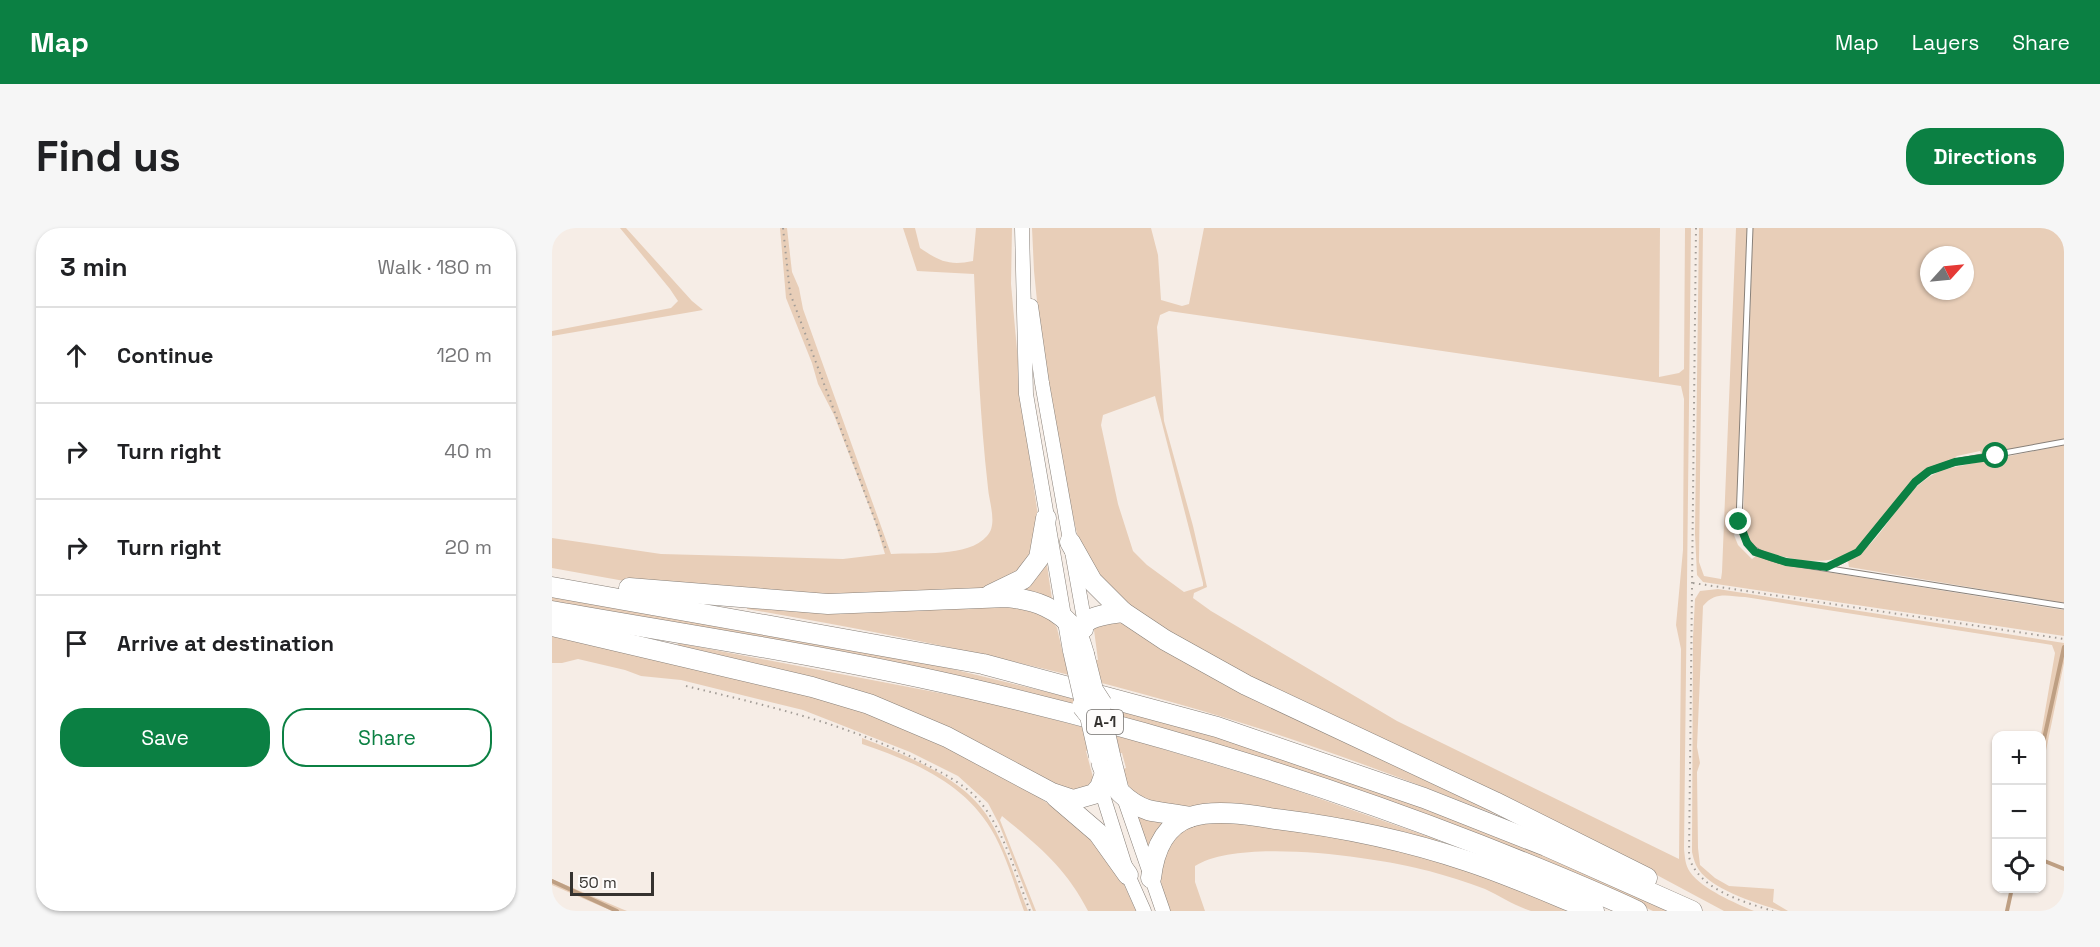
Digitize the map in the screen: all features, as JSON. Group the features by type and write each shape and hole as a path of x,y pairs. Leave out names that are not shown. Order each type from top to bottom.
{"highway":[{"path":"982,598 1023,579 1039,558 1046,518"},
{"path":"1070,542 1092,581 1123,612 1165,640 1246,685 1610,858 1669,890 1700,911"},
{"path":"552,581 828,604 1007,597 1029,599 1048,607 1078,641 1093,690 1103,708 1100,725 1103,765 1094,794 1073,800 1052,793 947,737 868,704 812,687 552,626"},
{"name":"A-1","path":"552,587 983,664 1217,727 1424,798 1546,846 1692,911"},
{"name":"A-1","path":"552,611 975,689 1174,741 1295,778 1406,816 1538,868 1637,911"},
{"path":"1123,612 1098,615 1078,641 1084,694 1082,704 1090,716 1103,765 1123,795 1148,810 1190,818"},
{"path":"1052,793 1098,833 1128,875"},
{"path":"1151,878 1153,858 1161,841 1171,828 1190,818 1213,814 1243,815 1322,825 1424,847 1469,861 1594,911"}],"street":[{"path":"1021,233 1026,394 1046,518 1078,641"},
{"path":"1021,233 1042,383 1070,542 1078,641"},
{"path":"1103,765 1128,875 1144,911"},
{"path":"1123,795 1163,911"}],"lane":[{"path":"1750,228 1739,522 1747,543 1755,552 1786,562 2064,606"},
{"path":"1827,567 1858,552 1915,482 1929,471 1955,462 2064,442"}],"path":[{"path":"783,228 790,293 887,552"},
{"path":"1696,228 1689,857 1697,874 1734,899 1773,911"},
{"path":"1693,583 2064,639"},
{"path":"686,686 800,714 894,747 946,774 980,801 997,826 1030,911"}],"shaded area":[{"path":"620,228 626,228 692,301 703,310 552,336 552,331 671,308 678,301"},
{"path":"780,228 787,228 792,272 799,288 803,309 891,554 956,551 968,548 987,536 992,526 981,408 974,274 917,271 903,228 915,228 920,248 939,259 957,263 973,261 976,228 1012,228 1011,284 1022,405 1040,530 1032,553 1019,573 979,591 843,597 630,582 552,568 552,538 661,554 843,559 885,554 834,415 818,384 786,298"},
{"path":"1032,228 1151,228 1158,255 1161,300 1182,306 1189,304 1204,228 1660,228 1659,377 1679,373 1684,369 1685,228 1691,228 1684,849 1687,867 1695,878 1719,895 1754,911 1724,911 1640,866 1238,672 1132,610 1099,580 1078,538 1068,495 1040,331","holes":["1169,311 1681,386 1684,399 1683,550 1676,625 1681,649 1679,859 1397,721 1211,611 1193,598 1194,593 1207,587 1164,421 1157,327 1160,315","1155,396 1203,583 1203,586 1184,592 1147,565 1133,551 1118,504 1101,425 1103,415"]},
{"path":"1699,228 1703,228 1699,562 1704,576 1721,579 1722,572 1736,228 1747,228 1737,531 1734,535 1738,545 1752,559 1757,555 1783,565 2064,610 2064,636 1703,582 1697,575 1695,534"},
{"path":"1753,228 2064,228 2064,439 1983,456 1980,451 1957,456 1935,465 1917,476 1906,488 1862,545 1846,556 1836,559 1803,560 1766,552 1752,543 1746,533 1743,520"},
{"path":"2064,445 2064,603 1849,567 1848,561 1874,540 1904,500 1929,477 1945,469"},
{"path":"1046,559 1052,599 1020,591"},
{"path":"1718,589 2064,643 2064,663 2046,751 2046,731 2042,731 2055,653 2052,645 1745,597 1727,595 1712,598 1703,606 1697,747 1700,763 1697,772 1700,865 1729,886 1774,889 1773,902 1788,911 1781,911 1734,894 1721,888 1702,874 1695,863 1692,852 1693,638 1695,599 1700,591"},
{"path":"552,595 915,660 1151,717 1327,772 1508,840 1672,911 1653,911 1597,885 1236,751 1149,724 1032,695 552,603"},
{"path":"1006,605 1050,617 1057,628 1064,658 1098,660 1094,630 1096,624 1119,619 1502,812 1500,816 1291,739 1134,692 941,646 747,609 747,607"},
{"path":"552,635 685,664 851,707 998,770 1062,813 1097,845 1122,880 1136,911 1088,911 1061,870 1028,837 1002,816 1000,820 1036,911 1033,911 999,824 988,803 958,776 910,752 803,710 681,680 641,676 578,659 552,663"},
{"path":"678,643 987,702 1143,743 1272,782 1438,840 1437,844 1151,803 1131,790 1122,769 1126,768 1122,753 1086,751 1094,781 1089,787 1062,792 982,746 677,648"},
{"path":"862,738 930,768 946,777 975,800 999,837 1028,911 1024,911 991,829 966,798 935,775 862,744"},
{"path":"1136,812 1169,820 1148,849"},
{"path":"1229,822 1351,838 1409,852 1576,911 1531,911 1478,886 1436,873 1377,860 1309,852 1275,851 1216,857 1195,866 1195,882 1205,911 1169,911 1160,877 1162,860 1170,843 1187,826"},
{"path":"552,879 627,911 612,911 552,885"}],"waterway":[{"path":"2046,731 2064,647"},
{"path":"2046,862 2064,869"},
{"path":"552,881 617,911"},
{"path":"2007,911 2011,893"}],"route":[{"path":"1739,522 1747,543 1755,552 1786,562 1827,567 1858,552 1915,482 1929,471 1955,462 1996,456"}]}
